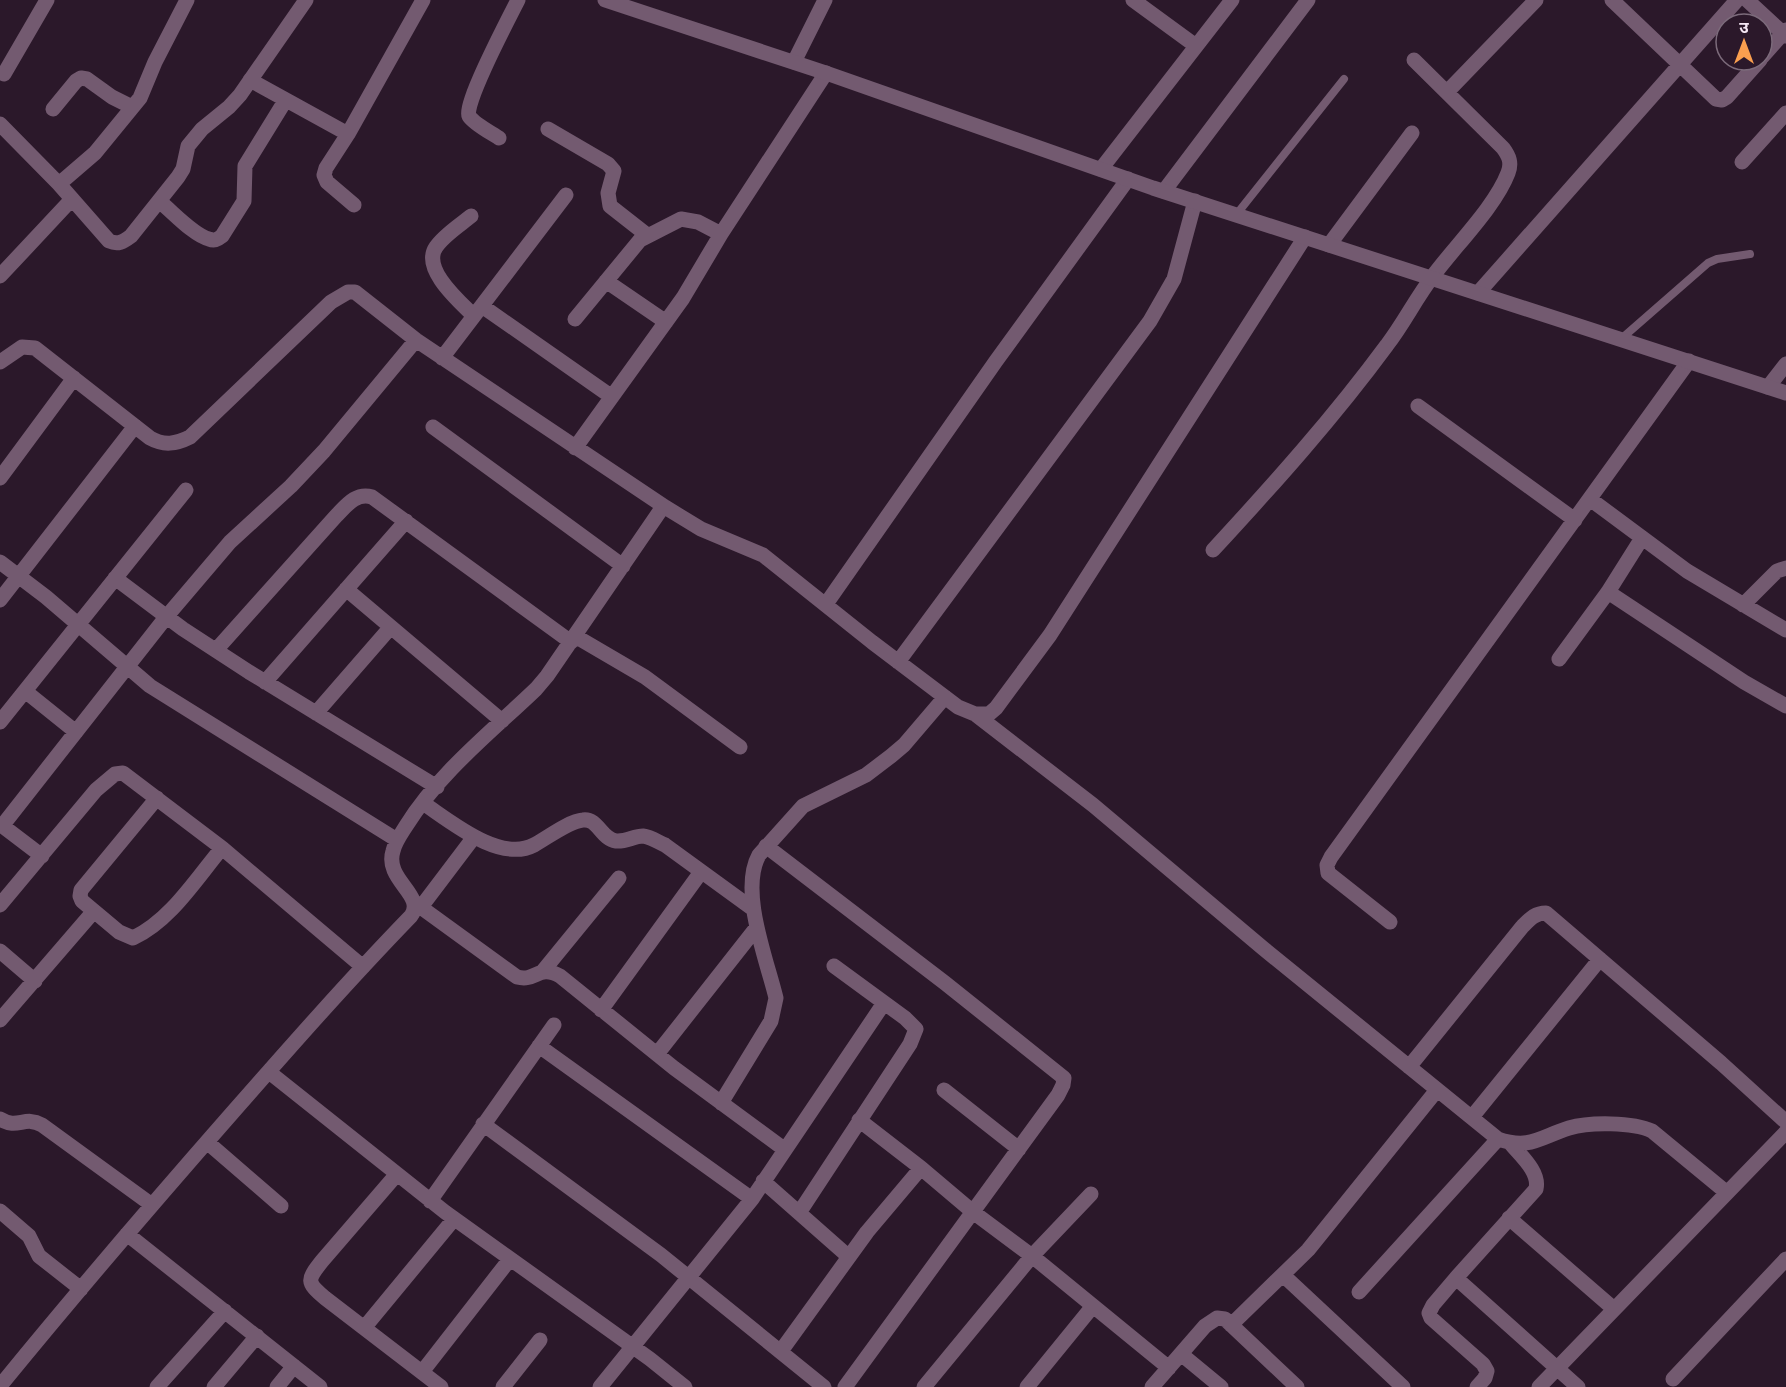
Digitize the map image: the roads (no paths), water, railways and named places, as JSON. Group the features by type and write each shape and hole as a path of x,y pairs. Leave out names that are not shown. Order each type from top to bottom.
{"street":[{"path":"4,74 48,0"},
{"path":"59,184 95,153 132,107 145,87 155,62 187,0"},
{"path":"0,124 59,184 109,241 116,244 131,236 159,201 183,169 188,146 194,137 229,107 306,0"},
{"path":"354,205 327,182 324,175 326,168 348,134 423,0"},
{"path":"499,138 470,118 467,111 518,0"},
{"path":"605,0 794,62 1236,215 1786,393"},
{"path":"794,62 825,0"},
{"path":"1132,0 1196,46"},
{"path":"1101,169 1232,0"},
{"path":"1164,191 1308,0"},
{"path":"1447,92 1536,0"},
{"path":"1612,0 1716,99 1722,100 1727,97 1749,72"},
{"path":"1478,293 1737,0"},
{"path":"1747,0 1785,33 1774,45"},
{"path":"1213,550 1273,485 1388,344 1431,278 1488,207 1504,182 1510,163 1503,148 1414,60"},
{"path":"575,448 683,298 721,234 826,73"},
{"path":"53,109 81,78 87,79 112,97 132,107"},
{"path":"250,80 348,134"},
{"path":"159,201 201,235 210,240 217,240 222,236 244,201 245,166 285,101"},
{"path":"1742,162 1786,113"},
{"path":"548,129 608,164 614,171 608,193 610,206 647,235"},
{"path":"1329,244 1412,132"},
{"path":"826,604 1128,179"},
{"path":"442,358 566,195"},
{"path":"0,276 72,199"},
{"path":"898,662 1150,321 1174,279 1195,201"},
{"path":"471,216 435,248 431,260 436,272 459,302 478,311 612,397"},
{"path":"575,319 640,240 647,235 661,231 681,219 698,222 721,234"},
{"path":"975,714 989,714 996,708 1050,636 1305,237"},
{"path":"606,281 666,322"},
{"path":"0,362 13,352 29,346 34,348 157,441 165,444 175,443 190,437 331,302 348,292 356,292 416,340 665,507 701,529 763,555 898,662 958,707 975,714 1093,805 1264,949 1437,1090 1505,1141 1534,1173 1538,1182 1536,1189 1456,1278 1429,1313 1431,1318 1483,1364 1487,1371 1485,1378 1477,1387"},
{"path":"42,856 1,825 166,616 230,542 291,486 324,451 416,340"},
{"path":"1390,922 1328,873 1327,865 1331,857 1689,361"},
{"path":"1768,387 1786,364"},
{"path":"0,478 74,378"},
{"path":"1418,406 1575,520"},
{"path":"0,600 135,426"},
{"path":"433,427 623,566"},
{"path":"0,722 186,490"},
{"path":"216,650 352,500 360,496 372,497 573,639 645,677 740,747"},
{"path":"1590,499 1687,571 1786,630"},
{"path":"665,507 660,510 573,639 536,689 456,764 423,803 397,840 392,853 392,865 396,876 418,905 518,977 526,979 543,971 550,971 560,976 657,1054 784,1149"},
{"path":"266,682 406,521"},
{"path":"1559,659 1608,592 1642,538"},
{"path":"0,562 19,575 150,686 397,840"},
{"path":"1743,605 1777,571 1786,568"},
{"path":"115,578 216,650 437,787"},
{"path":"346,589 502,721"},
{"path":"1608,592 1744,682 1786,706"},
{"path":"316,713 390,628"},
{"path":"25,691 76,732"},
{"path":"721,1103 771,1021 776,1007 776,998 753,909 754,864 766,846 803,806 866,775 891,756 945,697"},
{"path":"0,905 96,789 115,774 123,773 222,848 363,967"},
{"path":"157,798 81,890 82,901 127,937 138,936 176,904 222,848"},
{"path":"423,803 474,837 504,848 527,848 586,819 592,821 609,839 615,841 642,836 649,838 664,845 753,909"},
{"path":"0,1386 207,1142 411,916 474,837"},
{"path":"766,846 1064,1078 1058,1095 1020,1149 845,1387"},
{"path":"601,1010 701,872"},
{"path":"543,971 619,878"},
{"path":"0,1020 94,911"},
{"path":"1409,1067 1522,927 1539,913 1546,913 1721,1063 1786,1122"},
{"path":"657,1054 757,927"},
{"path":"0,951 35,981"},
{"path":"1472,1117 1600,959"},
{"path":"799,1213 910,1044 916,1029 913,1024 834,966"},
{"path":"600,1387 752,1199 884,1003"},
{"path":"430,1200 554,1025"},
{"path":"539,1046 752,1199"},
{"path":"269,1072 454,1219 685,1387"},
{"path":"944,1090 1020,1149"},
{"path":"1231,1326 1308,1250 1437,1090"},
{"path":"0,1119 10,1124 24,1121 42,1125 152,1205"},
{"path":"859,1120 921,1167 973,1212 1032,1256 1168,1368"},
{"path":"483,1124 688,1277 824,1387"},
{"path":"1505,1141 1530,1143 1582,1125 1621,1125 1645,1128 1652,1131 1726,1192"},
{"path":"1539,1387 1786,1132"},
{"path":"1359,1292 1505,1141"},
{"path":"207,1142 281,1206"},
{"path":"781,1351 849,1257 921,1167"},
{"path":"397,1174 312,1274 310,1281 312,1287 441,1387"},
{"path":"764,1181 849,1257"},
{"path":"924,1387 1032,1256 1091,1194"},
{"path":"0,1211 28,1236 39,1256 81,1289"},
{"path":"1509,1218 1614,1309"},
{"path":"364,1328 454,1219"},
{"path":"127,1234 320,1387"},
{"path":"422,1372 510,1259"},
{"path":"1673,1379 1786,1259"},
{"path":"1283,1275 1403,1387"},
{"path":"1456,1278 1578,1387"},
{"path":"1027,1387 1093,1306"},
{"path":"158,1387 225,1311"},
{"path":"1152,1387 1211,1321 1217,1318 1225,1319 1297,1387"},
{"path":"214,1387 257,1336"},
{"path":"503,1387 540,1340"},
{"path":"1180,1354 1221,1387"},
{"path":"277,1387 294,1366"}],"lane":[{"path":"1236,215 1344,80"},
{"path":"1621,339 1708,262 1750,254"}]}
